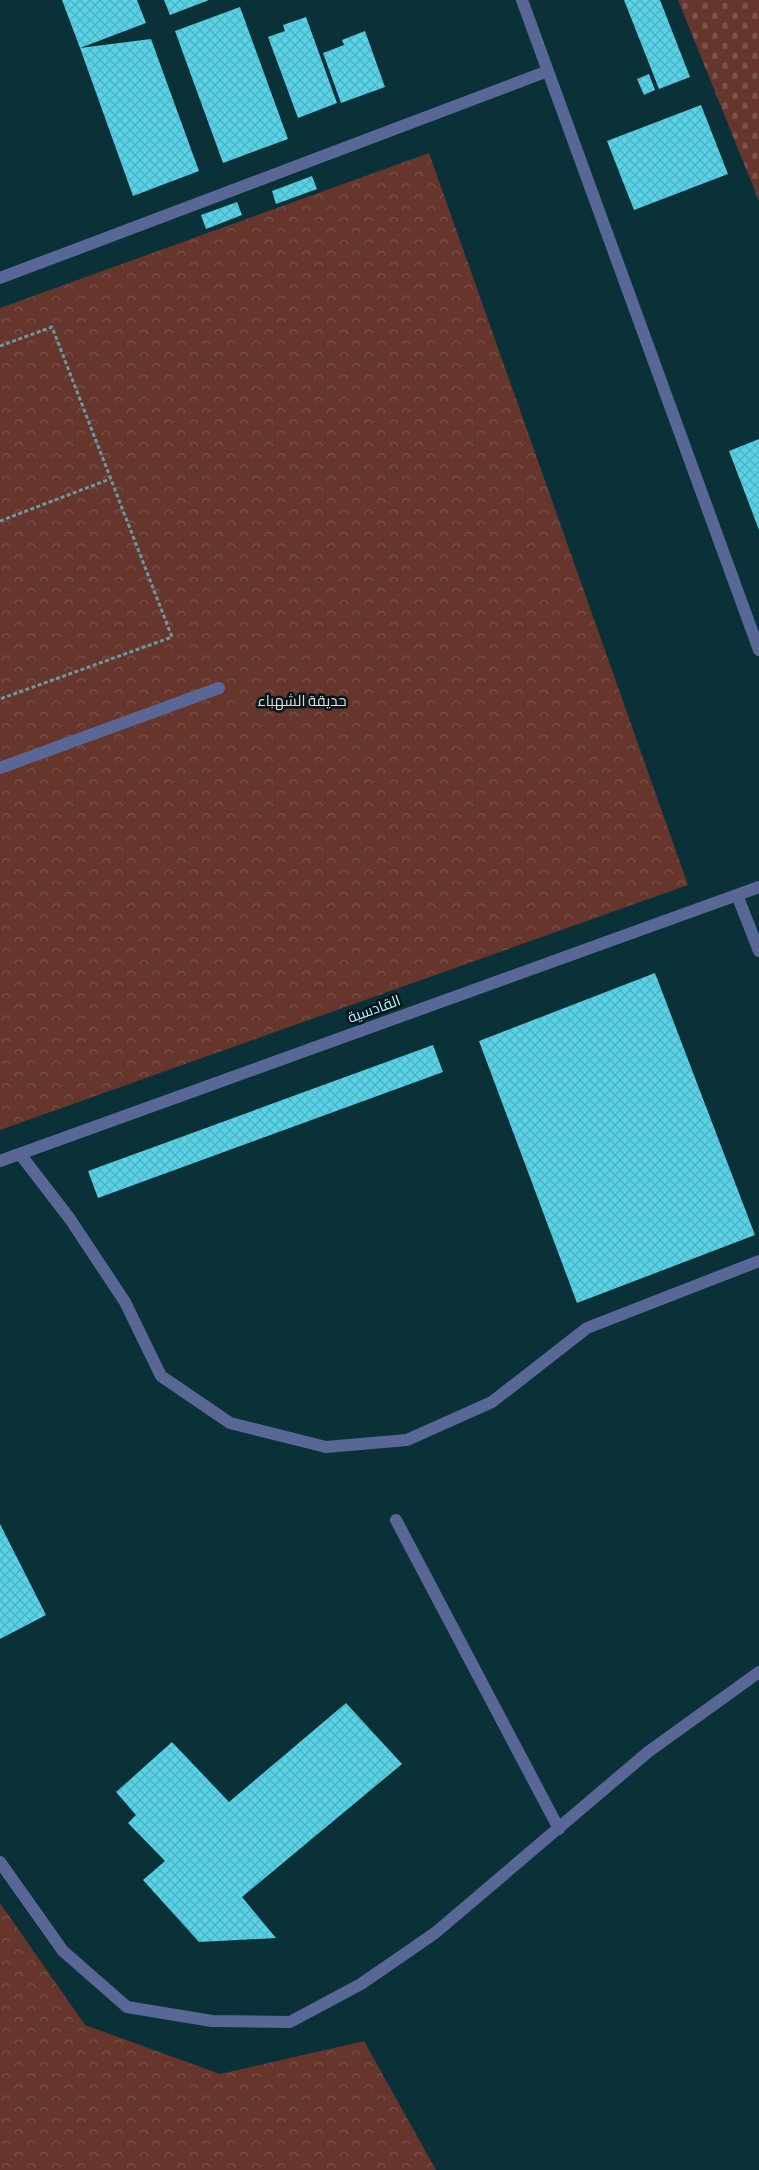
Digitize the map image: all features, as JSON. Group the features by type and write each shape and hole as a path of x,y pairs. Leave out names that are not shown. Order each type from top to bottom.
{"street":[{"path":"522,0 759,650"},
{"path":"0,278 548,71"},
{"path":"0,768 219,688"},
{"name":"القادسية","path":"0,1162 759,887"},
{"path":"737,895 759,951"},
{"path":"20,1154 70,1220 125,1302 161,1376 230,1423 326,1446 407,1440 492,1402 587,1328 759,1261"},
{"path":"396,1520 559,1829"},
{"path":"0,1862 63,1951 127,2007 212,2020 290,2022 361,1984 435,1934 648,1752 759,1672"}],"path":[{"path":"0,346 52,327 172,637 0,699"},
{"path":"0,521 110,479"}],"green space":[{"path":"678,0 759,0 759,201"},
{"name":"حديقة الشهباء","path":"429,153 688,885 0,1130 0,308"},
{"path":"0,1903 85,2025 220,2074 364,2041 436,2170 0,2170"}],"building":[{"path":"62,0 137,0 146,23 80,48"},
{"path":"164,0 209,0 170,15"},
{"path":"624,0 660,0 690,77 659,89"},
{"path":"240,7 288,139 223,163 175,31"},
{"path":"306,17 337,103 298,118 268,37 285,31 283,25"},
{"path":"365,31 385,87 341,103 323,53 344,45 342,40"},
{"path":"151,39 199,171 133,196 80,48"},
{"path":"649,74 655,90 644,95 637,79"},
{"path":"701,105 728,174 634,210 607,141"},
{"path":"312,176 317,189 276,204 272,191"},
{"path":"237,202 242,215 206,229 201,215"},
{"path":"759,439 759,530 729,451"},
{"path":"655,973 755,1235 577,1303 479,1041"},
{"path":"433,1045 443,1072 98,1198 88,1171"},
{"path":"0,1524 46,1615 0,1639"},
{"path":"346,1703 402,1764 242,1897 276,1938 199,1942 143,1880 165,1861 128,1823 136,1815 116,1792 172,1742 229,1802"}]}
